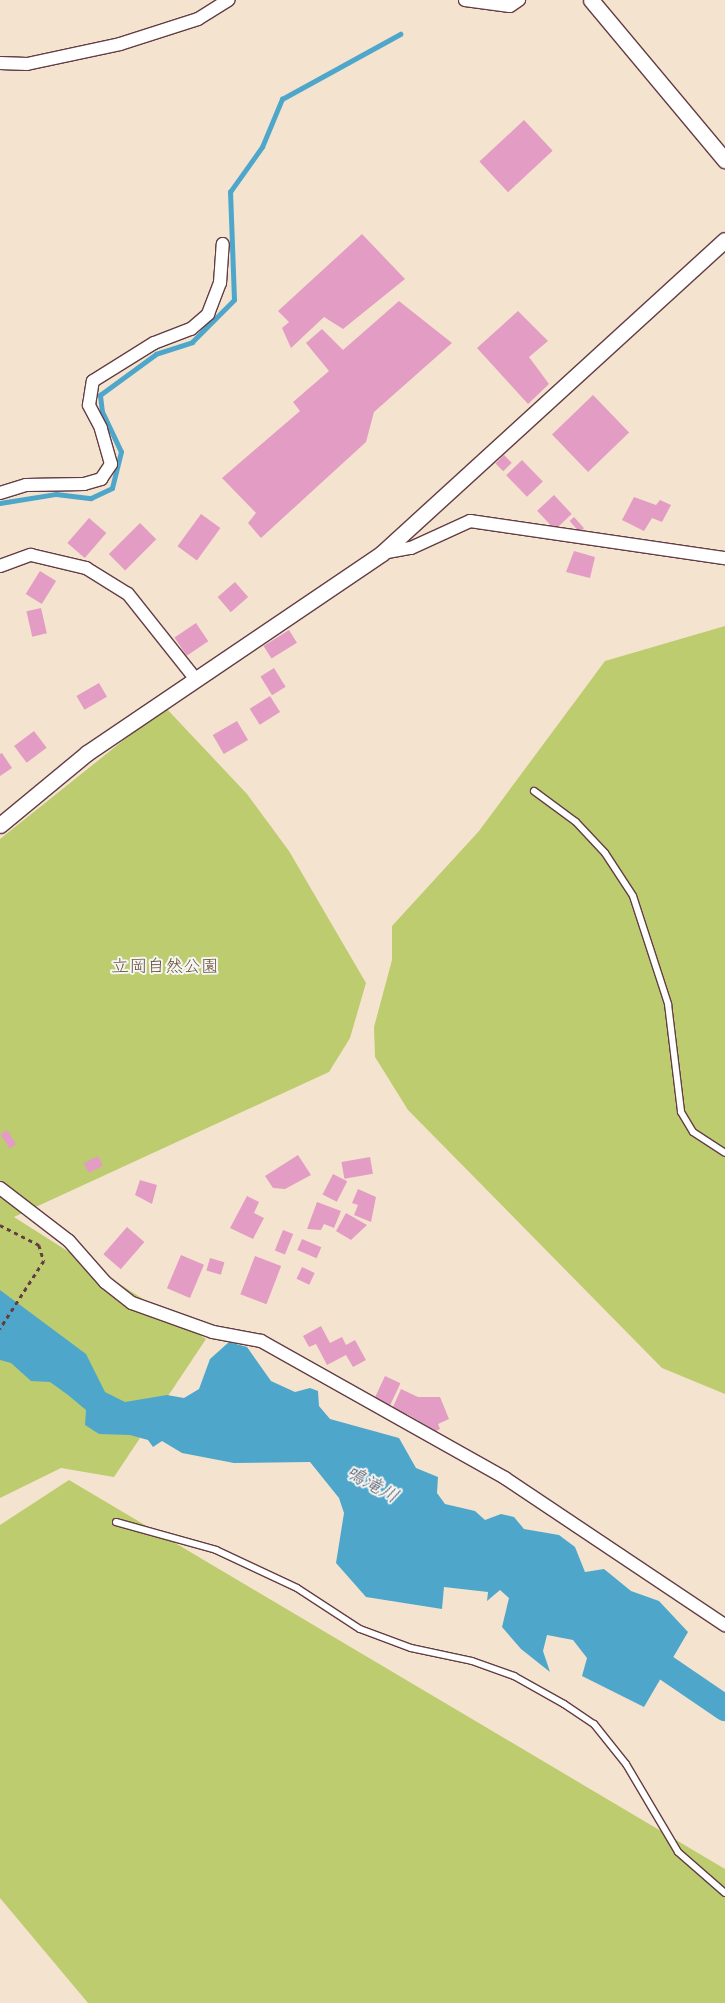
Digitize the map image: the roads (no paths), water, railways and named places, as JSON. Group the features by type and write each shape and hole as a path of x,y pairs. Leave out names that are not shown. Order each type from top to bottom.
{"street":[{"path":"0,63 27,64 120,44 198,19 229,0"},
{"path":"465,0 510,6 519,0"},
{"path":"591,0 725,160"},
{"path":"0,825 86,753 194,677 382,553 725,240"},
{"path":"0,493 26,485 84,484 100,479 111,464 101,428 88,405 93,381 154,342 191,328 208,314 220,283 223,244"},
{"path":"382,553 411,548 470,521 725,558"},
{"path":"0,566 31,555 86,568 128,594 194,677"},
{"path":"0,1188 69,1241 105,1282 132,1303 213,1332 261,1341 505,1478 725,1625"}],"lane":[{"path":"534,790 582,828 606,853 633,896 668,1004 681,1112 693,1132 725,1152"},
{"path":"116,1522 216,1550 281,1579 360,1629 411,1648 472,1661 514,1676 564,1704 594,1724 626,1764 678,1852 725,1893"}],"water":[{"path":"0,1290 86,1354 105,1392 125,1402 167,1395 184,1398 199,1389 210,1359 229,1342 247,1347 271,1381 295,1392 310,1388 318,1391 319,1406 330,1419 399,1438 416,1468 438,1477 437,1493 445,1504 475,1511 485,1520 501,1514 514,1517 524,1529 559,1535 575,1547 585,1572 604,1569 631,1591 659,1601 688,1632 644,1707 582,1676 587,1658 573,1640 547,1635 543,1651 550,1672 521,1649 502,1627 509,1598 500,1590 487,1601 488,1592 444,1587 442,1609 366,1597 336,1563 344,1513 339,1498 310,1462 234,1463 182,1453 162,1441 153,1447 148,1440 130,1435 99,1434 85,1425 86,1410 68,1395 50,1382 31,1381 11,1363 0,1360"}],"waterway":[{"path":"0,503 56,494 91,498 112,488 121,452 102,412 100,395 156,354 192,342 234,300 230,192 262,147 282,99 400,34"},
{"name":"鳴滝川","path":"637,1648 725,1708"}],"park label":[{"name":"立岡自然公園","path":"165,967"}]}
